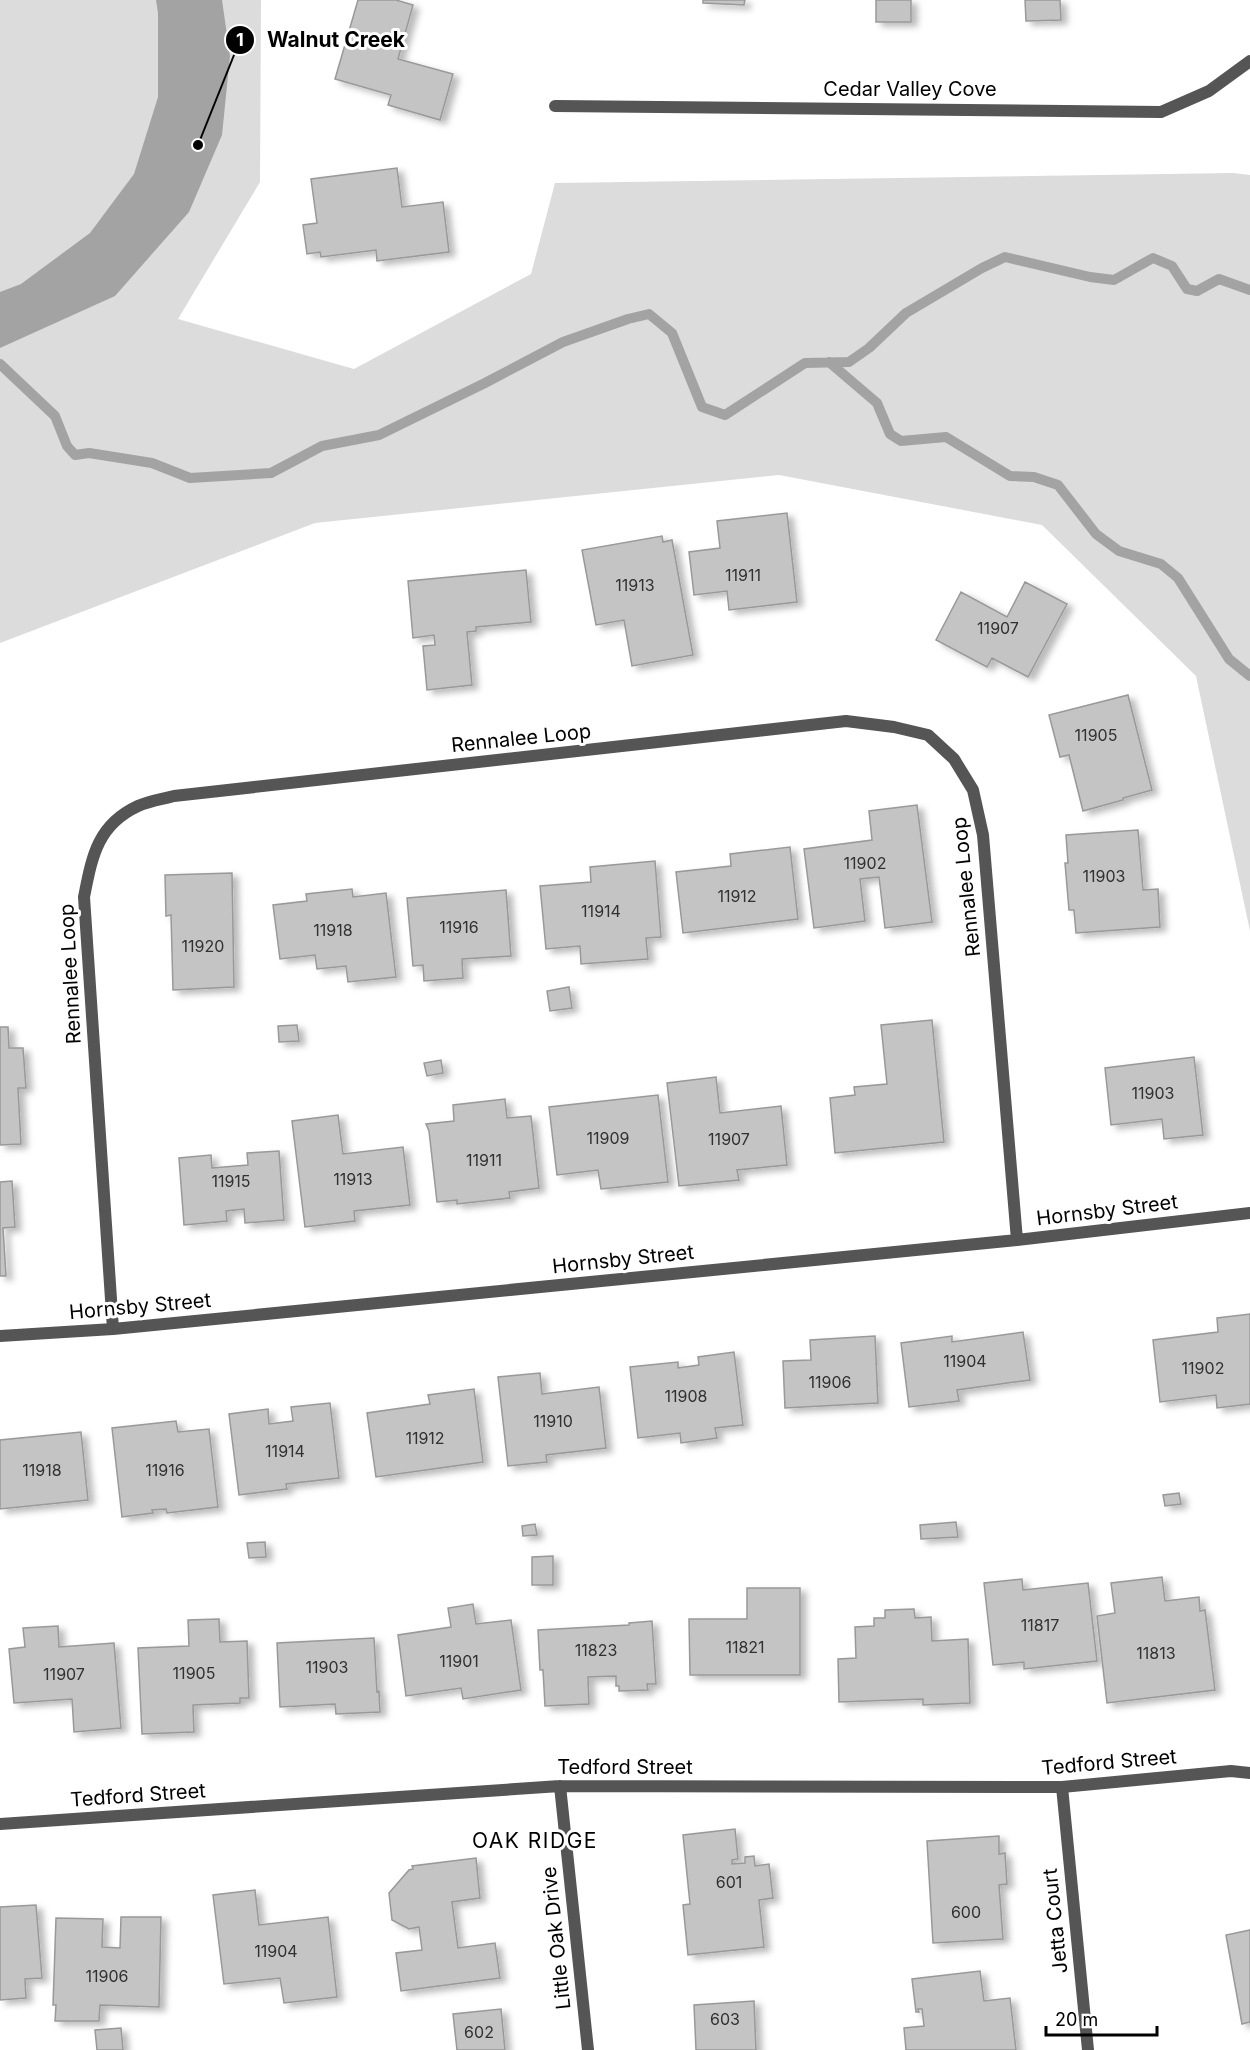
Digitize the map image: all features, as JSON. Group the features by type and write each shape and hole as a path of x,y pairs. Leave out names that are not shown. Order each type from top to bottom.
{"street":[{"name":"Cedar Valley Cove","path":"555,106 1161,112 1209,91 1250,61"},
{"name":"Rennalee Loop","path":"113,1329 84,897 93,853 111,824 138,806 174,796 846,722 894,727 928,735 954,759 973,790 984,835 1017,1240"},
{"name":"Hornsby Street","path":"0,1336 113,1329 1017,1240 1250,1214"},
{"name":"Tedford Street","path":"0,1824 560,1786 1062,1787 1231,1771 1250,1773"},
{"name":"Little Oak Drive","path":"560,1786 588,2050"},
{"name":"Jetta Court","path":"1062,1787 1088,2050"}],"shaded area":[{"path":"0,0 261,0 260,182 178,319 354,369 531,274 555,183 1233,173 1250,175 1250,931 1196,676 1042,525 779,475 315,523 0,643"},
{"path":"156,0 222,0 230,56 222,135 189,212 115,296 0,348 0,292 21,284 90,233 134,174 158,97"}],"building":[{"path":"358,0 396,0 413,5 398,59 453,74 440,120 388,105 391,95 335,79"},
{"path":"703,0 745,0 744,5 703,3"},
{"path":"876,0 911,0 911,22 876,22"},
{"path":"1025,0 1060,0 1061,20 1026,21"},
{"path":"397,168 402,207 443,202 449,252 377,261 376,250 321,257 320,252 307,254 303,225 317,223 311,179"},
{"path":"787,513 797,602 729,610 727,591 694,595 689,552 720,548 717,521"},
{"path":"662,536 663,542 672,540 693,655 632,666 624,620 596,625 582,550"},
{"path":"526,570 531,622 476,627 476,631 467,632 472,685 427,690 423,646 435,645 434,635 413,638 408,581"},
{"path":"1025,582 1067,604 1028,677 992,658 987,667 936,640 961,592 1007,617"},
{"path":"1128,695 1152,790 1083,811 1069,755 1060,757 1049,715"},
{"path":"917,805 932,922 885,928 879,877 860,879 865,921 814,928 804,849 872,840 869,811"},
{"path":"1138,830 1143,890 1158,889 1160,927 1076,933 1074,910 1069,910 1065,863 1068,863 1066,835"},
{"path":"790,847 798,919 683,933 676,872 731,866 730,854"},
{"path":"655,861 661,937 646,938 648,959 581,964 580,946 546,949 540,886 591,882 590,867"},
{"path":"232,873 234,987 173,990 171,915 166,916 165,875"},
{"path":"352,889 353,897 386,893 396,977 348,982 346,966 317,969 315,955 280,959 273,905 307,901 306,894"},
{"path":"506,890 511,956 462,959 463,978 424,981 423,965 413,966 407,898"},
{"path":"569,987 572,1008 550,1011 547,991"},
{"path":"932,1020 944,1142 835,1153 830,1098 855,1095 854,1087 887,1084 881,1025"},
{"path":"297,1025 299,1041 279,1042 278,1026"},
{"path":"0,1027 8,1027 9,1048 23,1048 26,1088 18,1088 21,1144 0,1145"},
{"path":"1194,1057 1203,1135 1164,1139 1162,1119 1111,1125 1105,1068"},
{"path":"441,1060 443,1073 427,1076 424,1063"},
{"path":"716,1077 720,1113 781,1106 787,1165 737,1170 739,1180 679,1186 667,1083"},
{"path":"658,1095 668,1182 601,1189 598,1170 557,1175 549,1107"},
{"path":"505,1099 507,1118 531,1116 539,1188 509,1192 510,1198 457,1204 457,1200 437,1202 429,1131 426,1124 454,1121 453,1105"},
{"path":"338,1115 343,1154 403,1147 410,1205 354,1211 355,1221 305,1227 292,1121"},
{"path":"279,1151 284,1220 245,1223 244,1209 226,1211 227,1221 184,1225 179,1158 211,1155 212,1168 248,1165 247,1153"},
{"path":"12,1181 15,1227 3,1228 6,1276 0,1276 0,1182"},
{"path":"1250,1314 1250,1404 1217,1408 1216,1395 1160,1402 1153,1340 1218,1332 1217,1318"},
{"path":"1023,1332 1030,1380 957,1390 959,1401 909,1407 901,1343 952,1336 952,1342"},
{"path":"875,1336 878,1403 785,1408 783,1361 811,1360 810,1340"},
{"path":"734,1352 743,1425 715,1428 717,1438 681,1443 680,1433 638,1438 630,1367 678,1362 678,1368 699,1365 698,1357"},
{"path":"540,1373 542,1394 599,1387 606,1448 546,1455 547,1462 508,1466 498,1377"},
{"path":"474,1389 483,1462 376,1477 367,1413 430,1404 428,1395"},
{"path":"330,1403 339,1478 286,1484 287,1489 239,1495 229,1414 268,1409 269,1424 293,1421 291,1407"},
{"path":"176,1421 178,1432 209,1429 218,1507 167,1513 166,1509 152,1510 153,1513 122,1517 112,1428"},
{"path":"81,1432 88,1500 0,1509 0,1440"},
{"path":"1179,1493 1181,1504 1165,1506 1163,1495"},
{"path":"956,1522 958,1537 921,1539 920,1525"},
{"path":"535,1524 537,1535 523,1536 522,1526"},
{"path":"265,1542 266,1557 249,1558 247,1543"},
{"path":"553,1556 553,1585 532,1585 532,1557"},
{"path":"1162,1577 1165,1601 1199,1597 1200,1611 1205,1610 1215,1690 1107,1703 1097,1616 1115,1613 1111,1583"},
{"path":"1022,1579 1023,1590 1088,1583 1097,1661 1024,1669 1024,1662 993,1665 984,1583"},
{"path":"747,1588 800,1588 800,1675 690,1675 689,1619 747,1619"},
{"path":"473,1604 476,1624 511,1620 521,1690 463,1699 461,1688 406,1696 398,1635 451,1627 448,1608"},
{"path":"914,1609 915,1618 931,1617 932,1641 968,1639 970,1703 923,1705 923,1699 839,1702 838,1659 856,1658 855,1627 874,1626 874,1618 885,1618 885,1610"},
{"path":"219,1619 220,1642 247,1641 249,1698 240,1698 240,1703 193,1705 194,1732 142,1734 138,1648 189,1646 188,1620"},
{"path":"652,1621 656,1684 647,1684 648,1690 619,1691 619,1686 616,1686 616,1676 588,1677 589,1704 545,1706 538,1630 629,1625 629,1623"},
{"path":"58,1626 59,1647 114,1643 121,1728 74,1732 72,1699 14,1703 9,1649 25,1647 23,1628"},
{"path":"374,1638 380,1712 336,1714 335,1704 280,1707 277,1643"},
{"path":"735,1829 738,1859 732,1860 732,1864 745,1863 745,1857 754,1856 755,1866 769,1864 773,1898 759,1900 764,1947 688,1955 683,1905 690,1904 683,1835"},
{"path":"999,1836 999,1854 1005,1853 1007,1884 999,1885 1003,1939 933,1943 927,1841"},
{"path":"476,1858 480,1898 452,1902 458,1948 495,1943 500,1978 401,1991 396,1953 422,1950 419,1927 409,1929 392,1920 389,1893 409,1870 413,1869 412,1866"},
{"path":"255,1890 259,1925 328,1917 337,1997 284,2003 280,1978 224,1984 213,1895"},
{"path":"36,1905 42,1978 25,1979 26,1998 0,2000 0,1907"},
{"path":"121,1917 161,1917 159,2007 100,2005 99,2021 55,2021 56,2005 53,2005 56,1918 103,1919 102,1947 120,1948"},
{"path":"1250,1930 1250,2022 1242,2024 1226,1935"},
{"path":"980,1971 984,2001 1010,1998 1016,2050 906,2050 904,2028 924,2026 922,2009 916,2012 912,1979"},
{"path":"754,2001 756,2050 696,2050 694,2005"},
{"path":"501,2009 505,2050 457,2050 453,2014"},
{"path":"121,2028 123,2050 97,2050 95,2030"}],"waterway":[{"path":"0,364 55,416 67,446 75,455 89,453 152,463 190,478 271,473 322,446 379,435 563,342 649,314 672,333 702,407 725,415 805,363 849,362 869,348 906,313 1005,257 1090,277 1114,280 1153,258 1172,266 1187,289 1197,291 1219,279 1250,290"},
{"path":"829,362 877,403 890,434 901,441 946,437 1010,476 1034,477 1058,485 1096,534 1119,551 1161,564 1178,578 1229,659 1250,676"}],"place":[{"name":"Walnut Creek","path":"198,145"}],"district":[{"name":"OAK RIDGE","path":"535,1841"}]}
